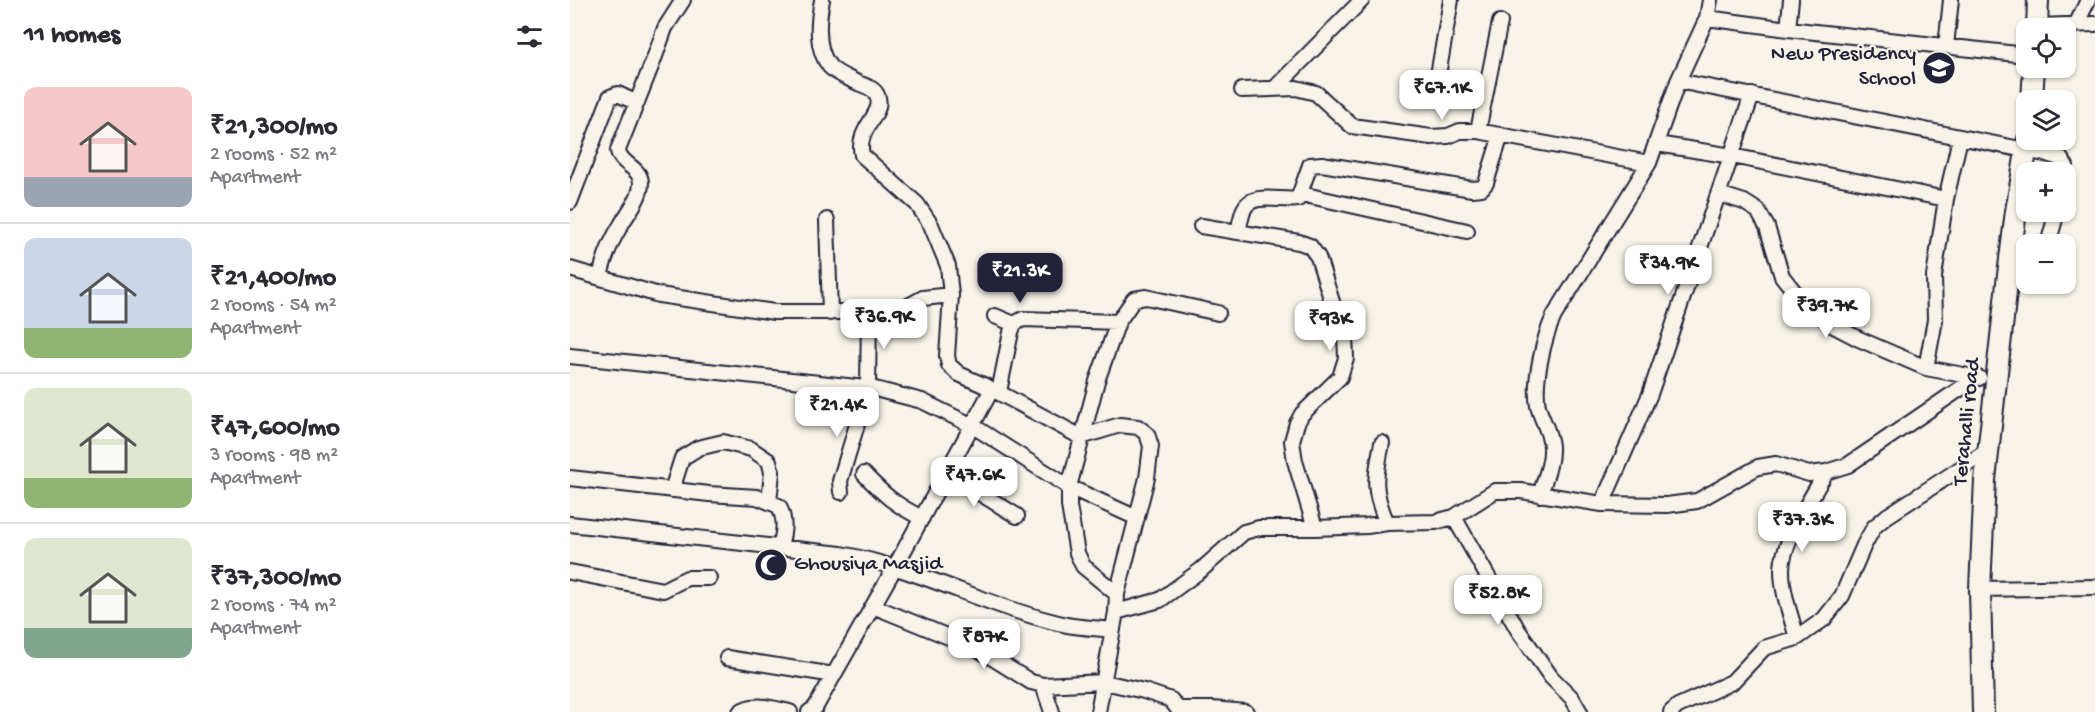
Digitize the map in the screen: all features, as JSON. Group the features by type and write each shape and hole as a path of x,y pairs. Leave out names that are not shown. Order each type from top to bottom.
{"street":[{"path":"600,277 604,259 639,195 641,179 621,158 618,150 665,28 683,0"},
{"path":"822,0 818,36 831,67 850,80 874,91 879,98 879,107 861,136 862,155 917,204 931,225 948,266 951,294 947,356 949,365 959,374 996,390 1081,437 1120,425 1138,427 1147,434 1151,446 1148,478 1117,594 1116,612 1098,712"},
{"path":"1274,89 1362,0"},
{"path":"1437,81 1451,0"},
{"path":"1540,495 1551,464 1551,442 1538,405 1537,390 1546,333 1554,316 1649,163 1678,81 1707,18 1710,0"},
{"path":"1788,29 1791,0"},
{"path":"1946,46 1951,0"},
{"path":"2037,18 2038,0"},
{"path":"2088,0 2076,25 2095,24"},
{"path":"1707,18 2016,54"},
{"path":"1478,131 1500,22"},
{"path":"1678,81 1960,138 2016,144"},
{"path":"1242,90 1296,88 1316,93 1352,126 1431,137 1448,136 1460,131 1478,131 1649,163"},
{"path":"570,202 610,97 618,94 638,103"},
{"path":"1602,504 1650,394 1752,95"},
{"path":"1238,232 1244,208 1248,202 1259,199 1298,199 1310,165 1322,164 1472,189 1482,188 1486,183 1501,135"},
{"path":"1926,368 1935,320 1934,276 1946,199 1960,138"},
{"path":"1657,144 1732,156 1946,199"},
{"name":"Terahalli road","path":"1983,712 1980,589 1985,480 2007,283 2026,150"},
{"path":"2040,150 2060,158 2063,162"},
{"path":"1301,194 1467,231"},
{"path":"1719,194 1744,202 1758,211 1767,227 1782,276 1797,295 1833,325 1926,368 1997,381"},
{"path":"827,220 830,312"},
{"path":"1201,226 1299,242 1310,246 1318,257 1345,336 1346,358 1340,377 1302,414 1292,441 1295,461 1315,528"},
{"path":"570,269 659,295 774,312 869,312 903,309 923,298 951,294"},
{"path":"2007,283 2016,278"},
{"path":"1117,594 1083,566 1077,553 1069,506 1069,487 1081,437 1118,322 1134,299 1146,297 1218,313"},
{"path":"841,492 840,481 868,388 869,312"},
{"path":"995,316 1014,324"},
{"path":"810,712 815,708 973,426 996,390 1014,324 1023,320 1118,322"},
{"path":"570,356 868,388 922,401 973,426 1069,487 1137,518"},
{"path":"1116,612 1160,600 1201,570 1244,532 1267,527 1315,528 1435,522 1454,517 1495,491 1521,491 1602,504 1667,505 1697,501 1758,467 1776,464 1809,474 1826,472 1848,465 1976,378"},
{"path":"672,490 682,458 698,448 723,442 751,449 769,461 772,472 769,502"},
{"path":"1382,443 1375,476 1377,501 1388,523"},
{"path":"1671,712 1678,706 1732,682 1764,648 1797,638 1824,619 1842,596 1874,527 1887,516 1989,450"},
{"path":"1797,638 1783,591 1782,567 1788,545 1826,472"},
{"path":"947,473 1017,516"},
{"path":"864,474 900,507 922,518"},
{"path":"570,478 757,497 779,506 783,516 784,531 780,547"},
{"path":"1454,517 1518,630 1551,677 1572,698 1580,712"},
{"path":"570,524 841,554 875,560 1033,616 1069,625 1113,630"},
{"path":"570,572 663,590 687,578 709,578"},
{"path":"1980,589 2095,586"},
{"path":"873,606 978,649 1031,682 1043,685 1104,682 1171,700 1180,711 1212,709 1246,712"},
{"path":"727,658 834,675"},
{"path":"1043,685 1052,712"},
{"path":"740,712 745,708 756,706 790,712"}],"place":[{"name":"New Presidency School","path":"1939,68"},
{"name":"Ghousiya Masjid","path":"771,565"}]}
